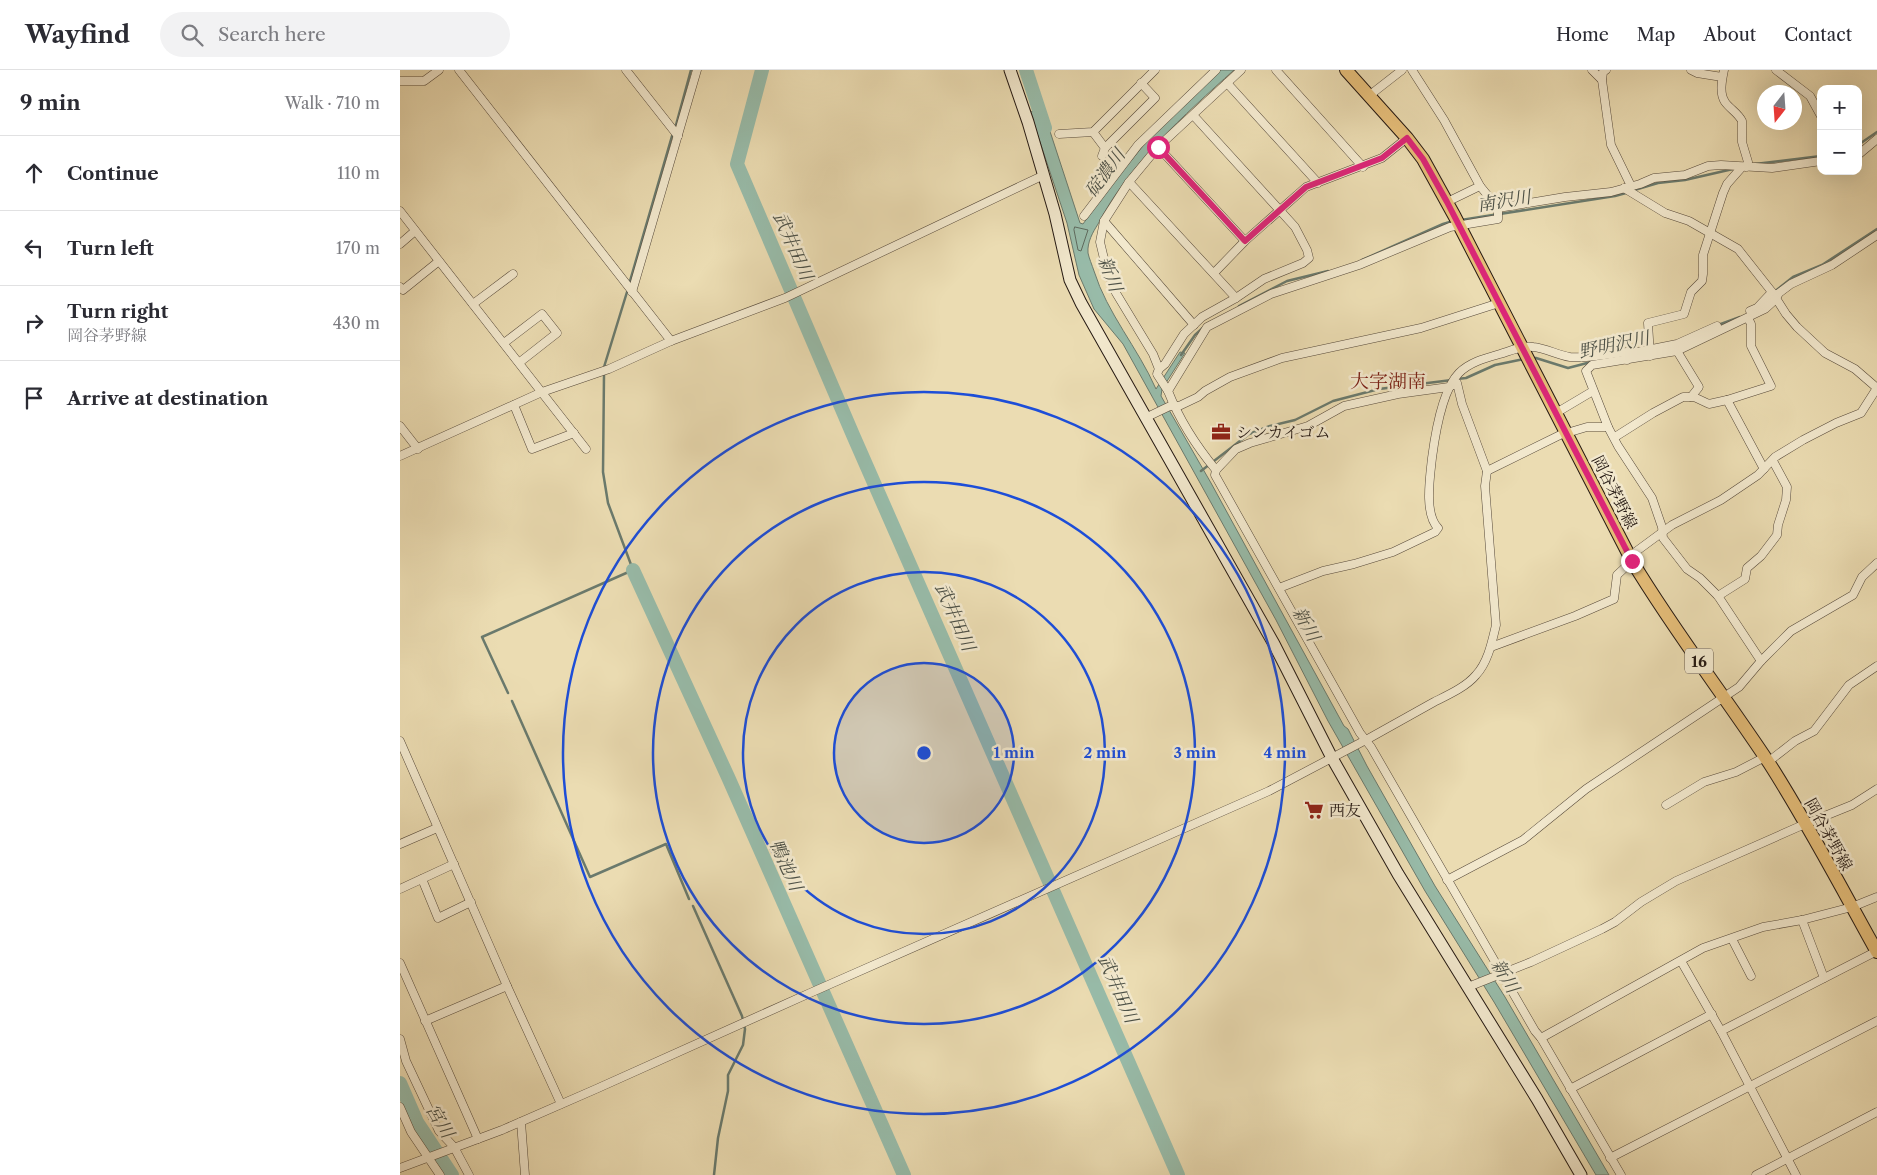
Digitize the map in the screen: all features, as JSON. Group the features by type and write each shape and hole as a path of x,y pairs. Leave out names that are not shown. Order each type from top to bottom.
{"main road":[{"name":"岡谷茅野線","path":"1346,70 1370,95 1423,159 1632,561 1655,600 1766,760 1877,951"}],"street":[{"path":"400,81 424,81 439,70"},
{"path":"458,70 671,341"},
{"path":"637,70 628,73 678,136"},
{"path":"632,292 697,70"},
{"path":"1010,70 1044,176 1070,280 1149,416 1336,756 1398,874 1472,986 1581,1175"},
{"path":"1059,134 1093,132 1155,70"},
{"path":"1084,216 1138,145 1216,70"},
{"path":"1159,369 1153,354 1116,293 1106,267 1100,242 1104,221 1130,182 1158,147 1241,70"},
{"path":"1276,70 1363,167"},
{"path":"1370,95 1402,70"},
{"path":"1168,391 1207,327 1272,294 1359,265 1450,227 1498,218 1498,208 1480,186 1444,120 1412,70"},
{"path":"1592,70 1602,80"},
{"path":"1491,647 1575,616 1614,599 1616,575 1632,561 1634,553 1672,525 1721,500 1758,475 1775,457 1814,434 1861,413 1877,388 1855,369 1825,352 1797,327 1738,249 1689,221 1665,213 1627,187 1610,144 1602,80 1603,72 1606,70"},
{"path":"1650,352 1648,323 1684,314 1690,292 1702,281 1703,255 1723,193 1733,177 1748,162 1742,142 1742,121 1722,96 1723,74 1697,73 1691,70"},
{"path":"1776,70 1810,96 1817,109"},
{"path":"1093,132 1103,152 1155,98 1141,83"},
{"path":"1227,83 1318,183"},
{"path":"1193,115 1295,227 1307,250 1308,258 1303,263 1264,279 1236,298 1202,317 1184,334 1165,364 1159,369 1157,374 1168,391 1172,406 1206,460 1216,470"},
{"path":"1214,273 1245,241 1306,187 1363,167 1382,158 1407,138"},
{"path":"1862,152 1877,139"},
{"path":"1158,147 1245,241"},
{"path":"1498,208 1611,192 1654,178 1685,175 1708,166 1772,168 1817,162"},
{"path":"400,456 542,392 609,369 671,341 785,298 1044,176"},
{"path":"1130,182 1236,298"},
{"path":"1447,202 1480,186"},
{"path":"400,211 586,448"},
{"path":"1104,221 1194,325"},
{"path":"400,244 416,231"},
{"path":"1761,661 1718,596 1700,578 1687,569 1663,538 1663,532 1652,498 1618,446 1615,437 1608,427 1586,371 1592,365 1677,344 1757,308 1791,284 1832,264 1877,235"},
{"path":"400,287 403,290 439,261"},
{"path":"474,304 513,274"},
{"path":"1650,352 1677,351 1765,309 1774,296"},
{"path":"1149,416 1172,406 1179,406 1198,397 1204,391 1230,377 1282,358 1420,328 1499,303"},
{"path":"504,343 542,314 556,333 520,362"},
{"path":"1615,437 1683,397 1691,397 1709,404 1771,386 1751,346 1751,324 1748,318"},
{"path":"1279,588 1323,571 1393,552 1435,532 1438,528 1434,525 1430,510 1429,484 1435,430 1449,387 1460,372 1479,360 1526,356 1533,347 1569,357 1626,352 1626,357"},
{"path":"1677,351 1699,388 1691,397"},
{"path":"400,1168 521,1122 1268,791 1364,741 1466,684 1482,668 1491,647 1496,625 1485,486 1488,471 1462,404 1457,383 1449,387 1398,394 1344,406 1308,426 1236,449 1216,470 1214,475 1364,741 1447,880 1499,974 1541,1038 1621,1175"},
{"path":"1556,412 1594,391"},
{"path":"1727,400 1764,469"},
{"path":"514,405 532,450 574,433"},
{"path":"400,426 418,449"},
{"path":"1488,471 1553,438 1587,427 1608,427"},
{"path":"1718,596 1745,579 1747,568 1761,556 1777,535 1778,525 1786,500 1787,487 1772,461"},
{"path":"1447,880 1523,840 1586,789 1739,686 1791,631 1853,595 1862,577 1877,563"},
{"path":"1666,805 1704,782 1766,760 1814,731 1849,685 1877,666"},
{"path":"400,741 507,986 561,1104"},
{"path":"1472,986 1531,962 1615,922 1642,902 1676,881 1804,824 1852,805 1877,788"},
{"path":"400,844 437,828"},
{"path":"400,889 454,864"},
{"path":"422,879 438,918 471,902"},
{"path":"1541,1038 1703,948 1763,928 1852,907 1877,897"},
{"path":"1802,920 1824,978"},
{"path":"1732,939 1751,976"},
{"path":"1721,1031 1877,951"},
{"path":"1681,960 1712,1014 1796,1175"},
{"path":"400,963 478,1139"},
{"path":"425,1020 507,986"},
{"path":"1570,1088 1712,1014"},
{"path":"1610,1158 1877,1021"},
{"path":"400,1039 406,1061 439,1132 454,1147 469,1175"},
{"path":"400,1107 411,1132 440,1175"},
{"path":"1756,1175 1877,1112"},
{"path":"521,1122 526,1175"}],"water":[{"path":"1221,70 1234,70 1159,141 1125,181 1094,230 1088,245 1090,259 1107,301 1156,389 1180,352 1185,353 1162,389 1161,396 1435,886 1505,997 1609,1175 1596,1175 1494,1002 1425,891 1328,721 1276,620 1123,344 1094,309 1079,275 1067,223 1030,112 1043,110 1080,223 1083,224 1151,136"}],"waterway":[{"path":"676,125 691,70"},
{"name":"武井田川","path":"762,70 737,164 853,435 1178,1175"},
{"name":"新川","path":"1026,70 1045,128"},
{"name":"南沢川","path":"1862,142 1877,132"},
{"path":"630,281 672,136"},
{"name":"南沢川","path":"1755,164 1817,156"},
{"name":"南沢川","path":"1631,191 1658,183 1685,180 1733,169"},
{"name":"南沢川","path":"1461,220 1626,193"},
{"name":"南沢川","path":"1362,260 1453,221"},
{"name":"野明沢川","path":"1774,292 1793,277 1822,265 1877,229"},
{"name":"南沢川","path":"1239,306 1287,281 1328,271"},
{"path":"604,367 627,292"},
{"name":"野明沢川","path":"1718,325 1740,317"},
{"name":"南沢川","path":"1181,355 1195,335 1206,325"},
{"name":"野明沢川","path":"1532,358 1568,368 1591,362"},
{"name":"野明沢川","path":"1457,379 1466,378 1495,365 1524,359"},
{"path":"508,693 482,637 633,570 608,503 603,472 604,375"},
{"name":"野明沢川","path":"1201,471 1249,434 1270,426 1295,420 1333,401 1379,389 1452,380"},
{"name":"鴨池川","path":"633,570 728,777 904,1175"},
{"path":"512,701 590,877 666,844 689,899"},
{"path":"693,906 742,1016 745,1029 743,1045 728,1075 728,1091 718,1138 714,1175"},
{"name":"宮川","path":"400,1083 417,1122 452,1175"}],"place":[{"name":"シンカイゴム","path":"1221,432"},
{"name":"西友","path":"1314,810"}],"district":[{"name":"大字湖南","path":"1388,381"}],"route":[{"path":"1158,147 1245,241 1306,187 1382,158 1407,138 1423,159 1447,202 1632,561"}],"water label":[{"name":"碇濃川","path":"1105,173"}]}
